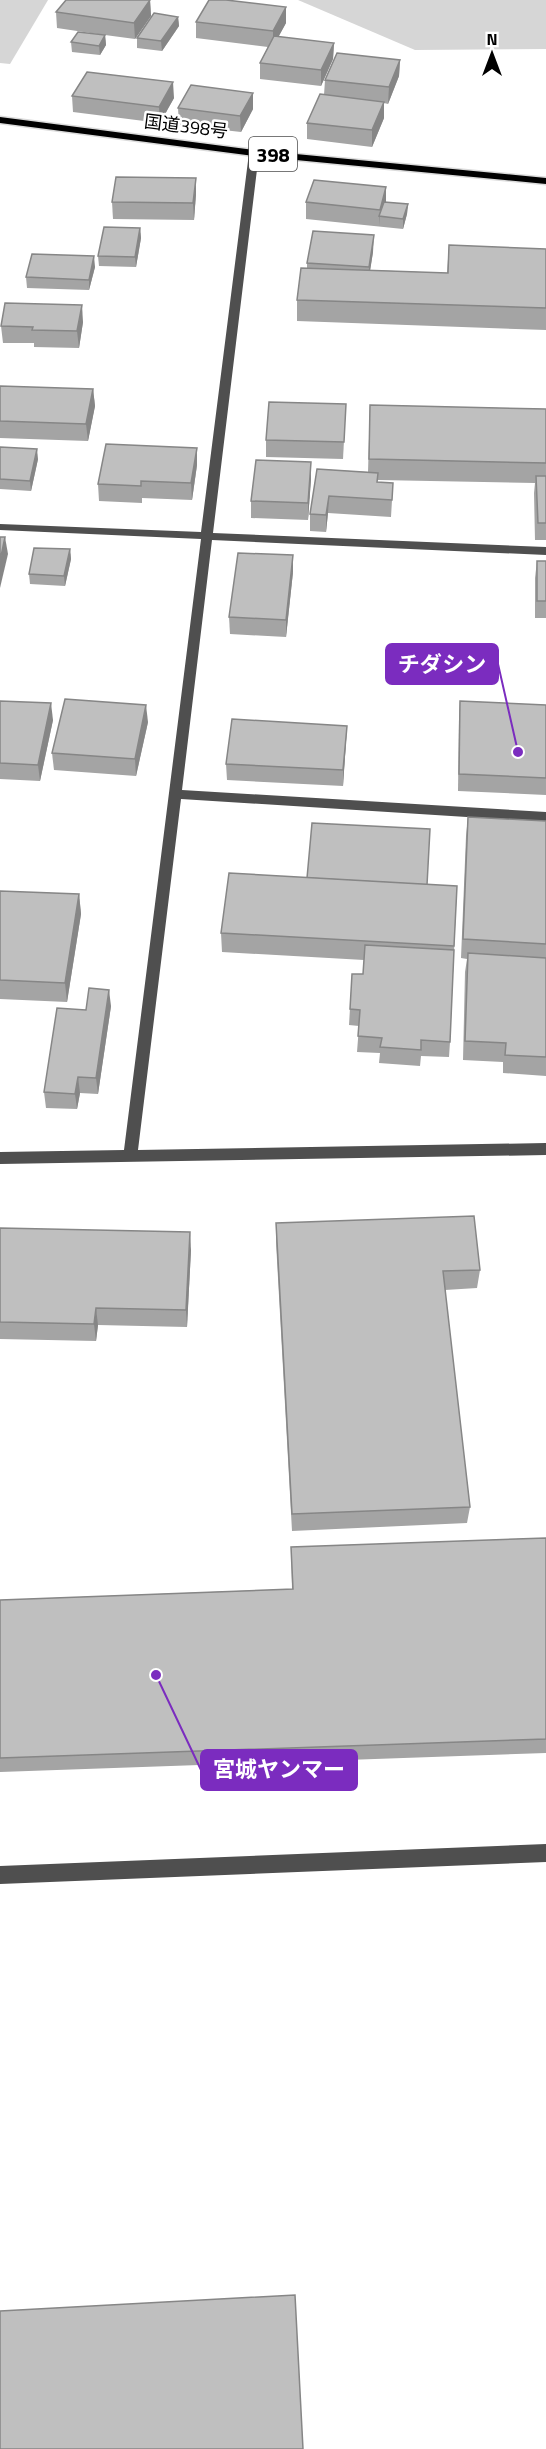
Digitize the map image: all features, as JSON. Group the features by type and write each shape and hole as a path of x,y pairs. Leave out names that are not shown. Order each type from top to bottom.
{"highway":[{"name":"国道398号","path":"0,120 254,153 546,181"}],"street":[{"path":"130,1156 254,153"},
{"path":"0,527 546,551"},
{"path":"175,794 546,817"},
{"path":"0,1158 546,1149"},
{"path":"0,1875 546,1853"}],"shaded area":[{"path":"0,0 48,0 10,64 0,63"},
{"path":"298,0 546,0 546,49 415,50"}],"building":[{"path":"66,0 150,0 134,23 56,12"},
{"path":"209,0 286,7 273,31 196,22"},
{"path":"154,13 178,17 161,41 137,38"},
{"path":"78,32 105,35 99,46 71,42"},
{"path":"274,36 334,43 321,70 260,63"},
{"path":"337,53 400,60 389,87 325,80"},
{"path":"87,72 173,82 159,107 72,96"},
{"path":"191,85 253,93 240,116 178,108"},
{"path":"320,94 384,102 372,130 307,123"},
{"path":"116,177 196,178 193,203 112,202"},
{"path":"314,180 386,187 380,210 306,202"},
{"path":"384,202 408,204 403,219 379,216"},
{"path":"104,227 140,228 135,257 98,256"},
{"path":"313,231 374,235 369,267 307,263"},
{"path":"449,245 546,249 546,308 297,300 301,268 448,273"},
{"path":"32,254 94,256 89,280 26,277"},
{"path":"5,303 82,305 77,331 32,330 33,327 1,326"},
{"path":"0,386 93,389 86,424 0,421"},
{"path":"269,402 346,404 344,442 266,440"},
{"path":"370,405 546,409 546,463 369,459"},
{"path":"106,444 197,448 191,483 141,481 141,486 98,484"},
{"path":"0,447 37,449 30,481 0,479"},
{"path":"256,460 311,462 308,503 251,501"},
{"path":"317,469 378,473 377,482 393,483 392,500 329,496 326,515 310,514"},
{"path":"536,476 546,476 546,523 538,523"},
{"path":"0,537 5,537 0,561"},
{"path":"34,548 70,549 64,576 29,574"},
{"path":"238,553 293,555 286,620 229,617"},
{"path":"537,561 546,561 546,601 537,601"},
{"path":"65,699 146,705 135,759 52,753"},
{"path":"0,701 51,703 38,765 0,763"},
{"path":"460,701 546,705 546,778 459,774"},
{"path":"232,719 347,726 343,770 226,764"},
{"path":"468,817 546,821 546,944 463,939"},
{"path":"312,823 430,829 427,885 307,878"},
{"path":"229,873 457,886 454,946 221,933"},
{"path":"0,891 79,894 65,983 0,980"},
{"path":"365,945 454,950 450,1042 421,1040 421,1050 380,1047 382,1038 358,1036 360,1010 350,1009 352,974 363,974"},
{"path":"468,953 546,958 546,1057 505,1055 506,1043 465,1041"},
{"path":"89,988 109,990 96,1078 78,1077 75,1094 44,1092 57,1008 86,1010"},
{"path":"474,1216 480,1270 443,1271 470,1507 292,1514 276,1223"},
{"path":"0,1228 190,1232 186,1310 96,1308 94,1324 0,1322"},
{"path":"546,1538 546,1739 0,1758 0,1600 293,1589 291,1547"},
{"path":"295,2295 303,2449 0,2449 0,2311"}],"place":[{"name":"チダシン","path":"518,752"},
{"name":"宮城ヤンマー","path":"156,1675"}]}
